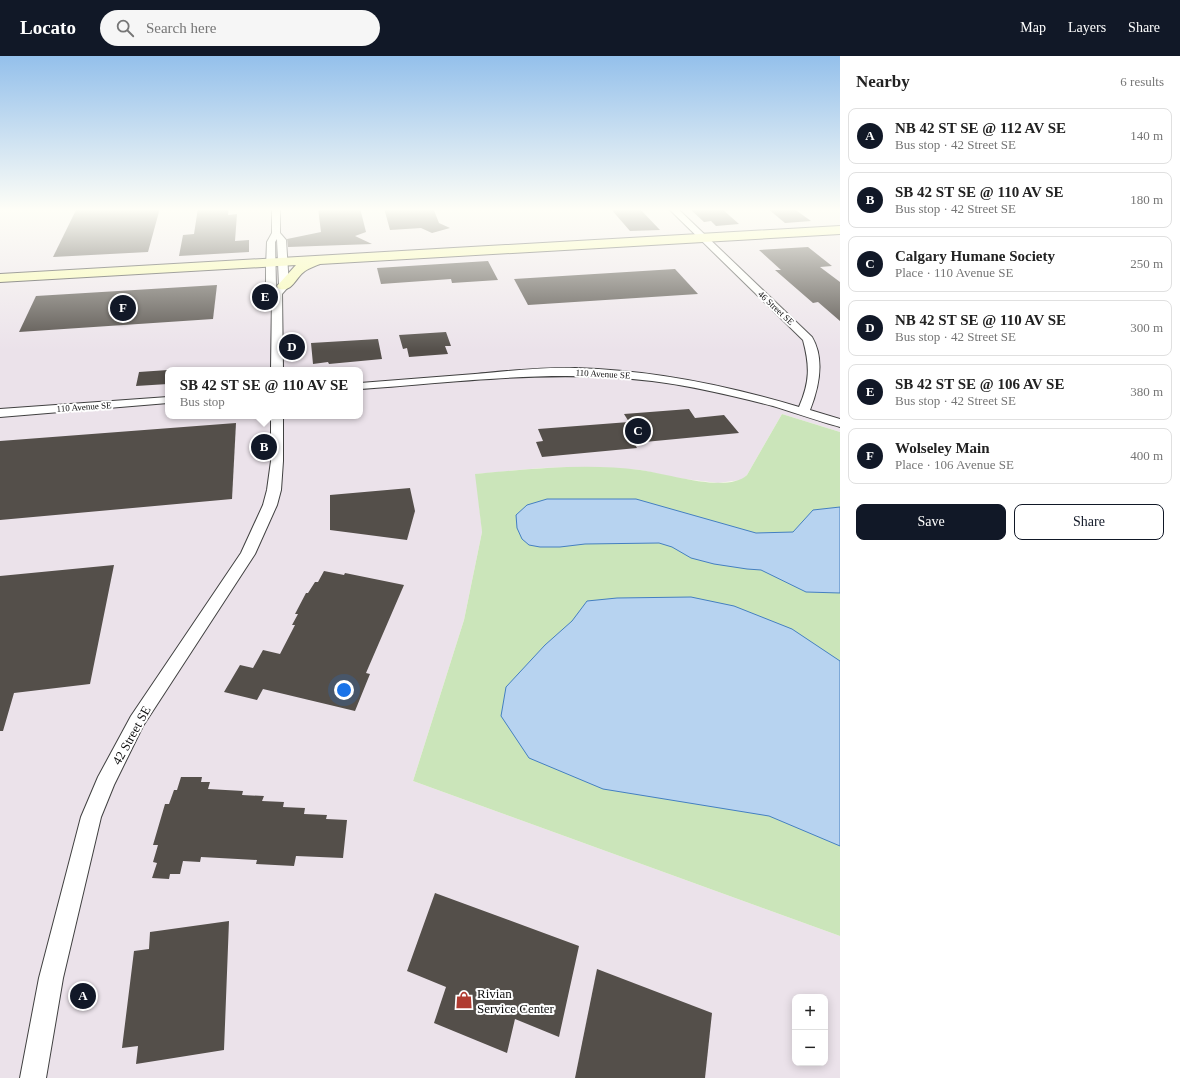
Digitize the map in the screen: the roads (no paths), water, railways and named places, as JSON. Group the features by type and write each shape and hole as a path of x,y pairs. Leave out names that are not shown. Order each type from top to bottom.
{"street":[{"path":"0,278 222,265 279,257 323,259 380,256"},
{"name":"46 Street SE","path":"721,256 808,339 815,362 813,389 803,411"},
{"path":"279,257 270,276 271,286 280,290"},
{"path":"277,367 280,290 279,257"},
{"path":"280,290 300,268 323,259"},
{"path":"222,265 257,270 270,276"},
{"name":"110 Avenue SE","path":"363,386 519,373 588,372 658,377 713,387 803,411 840,423"},
{"name":"110 Avenue SE","path":"0,412 165,400"},
{"name":"42 Street SE","path":"33,1078 51,978 91,817 105,783 137,721 248,554 270,505 274,490 277,461 277,419"}],"water":[{"path":"547,499 636,499 756,533 793,532 813,510 840,507 840,593 806,592 761,570 714,564 691,558 672,547 659,543 585,544 560,547 540,547 529,545 522,539 517,528 516,515 527,505"},
{"path":"691,597 734,606 792,629 840,661 840,846 769,816 603,789 529,758 501,716 506,687 545,645 572,621 587,601 617,598"}],"place":[{"name":"SB 42 ST SE @ 106 AV SE","path":"265,297"},
{"name":"Wolseley Main","path":"123,308"},
{"name":"NB 42 ST SE @ 110 AV SE","path":"292,347"},
{"name":"Calgary Humane Society","path":"638,431"},
{"name":"SB 42 ST SE @ 110 AV SE","path":"264,447"},
{"name":"NB 42 ST SE @ 112 AV SE","path":"83,996"},
{"name":"Rivian Service Center","path":"464,1000"}]}
